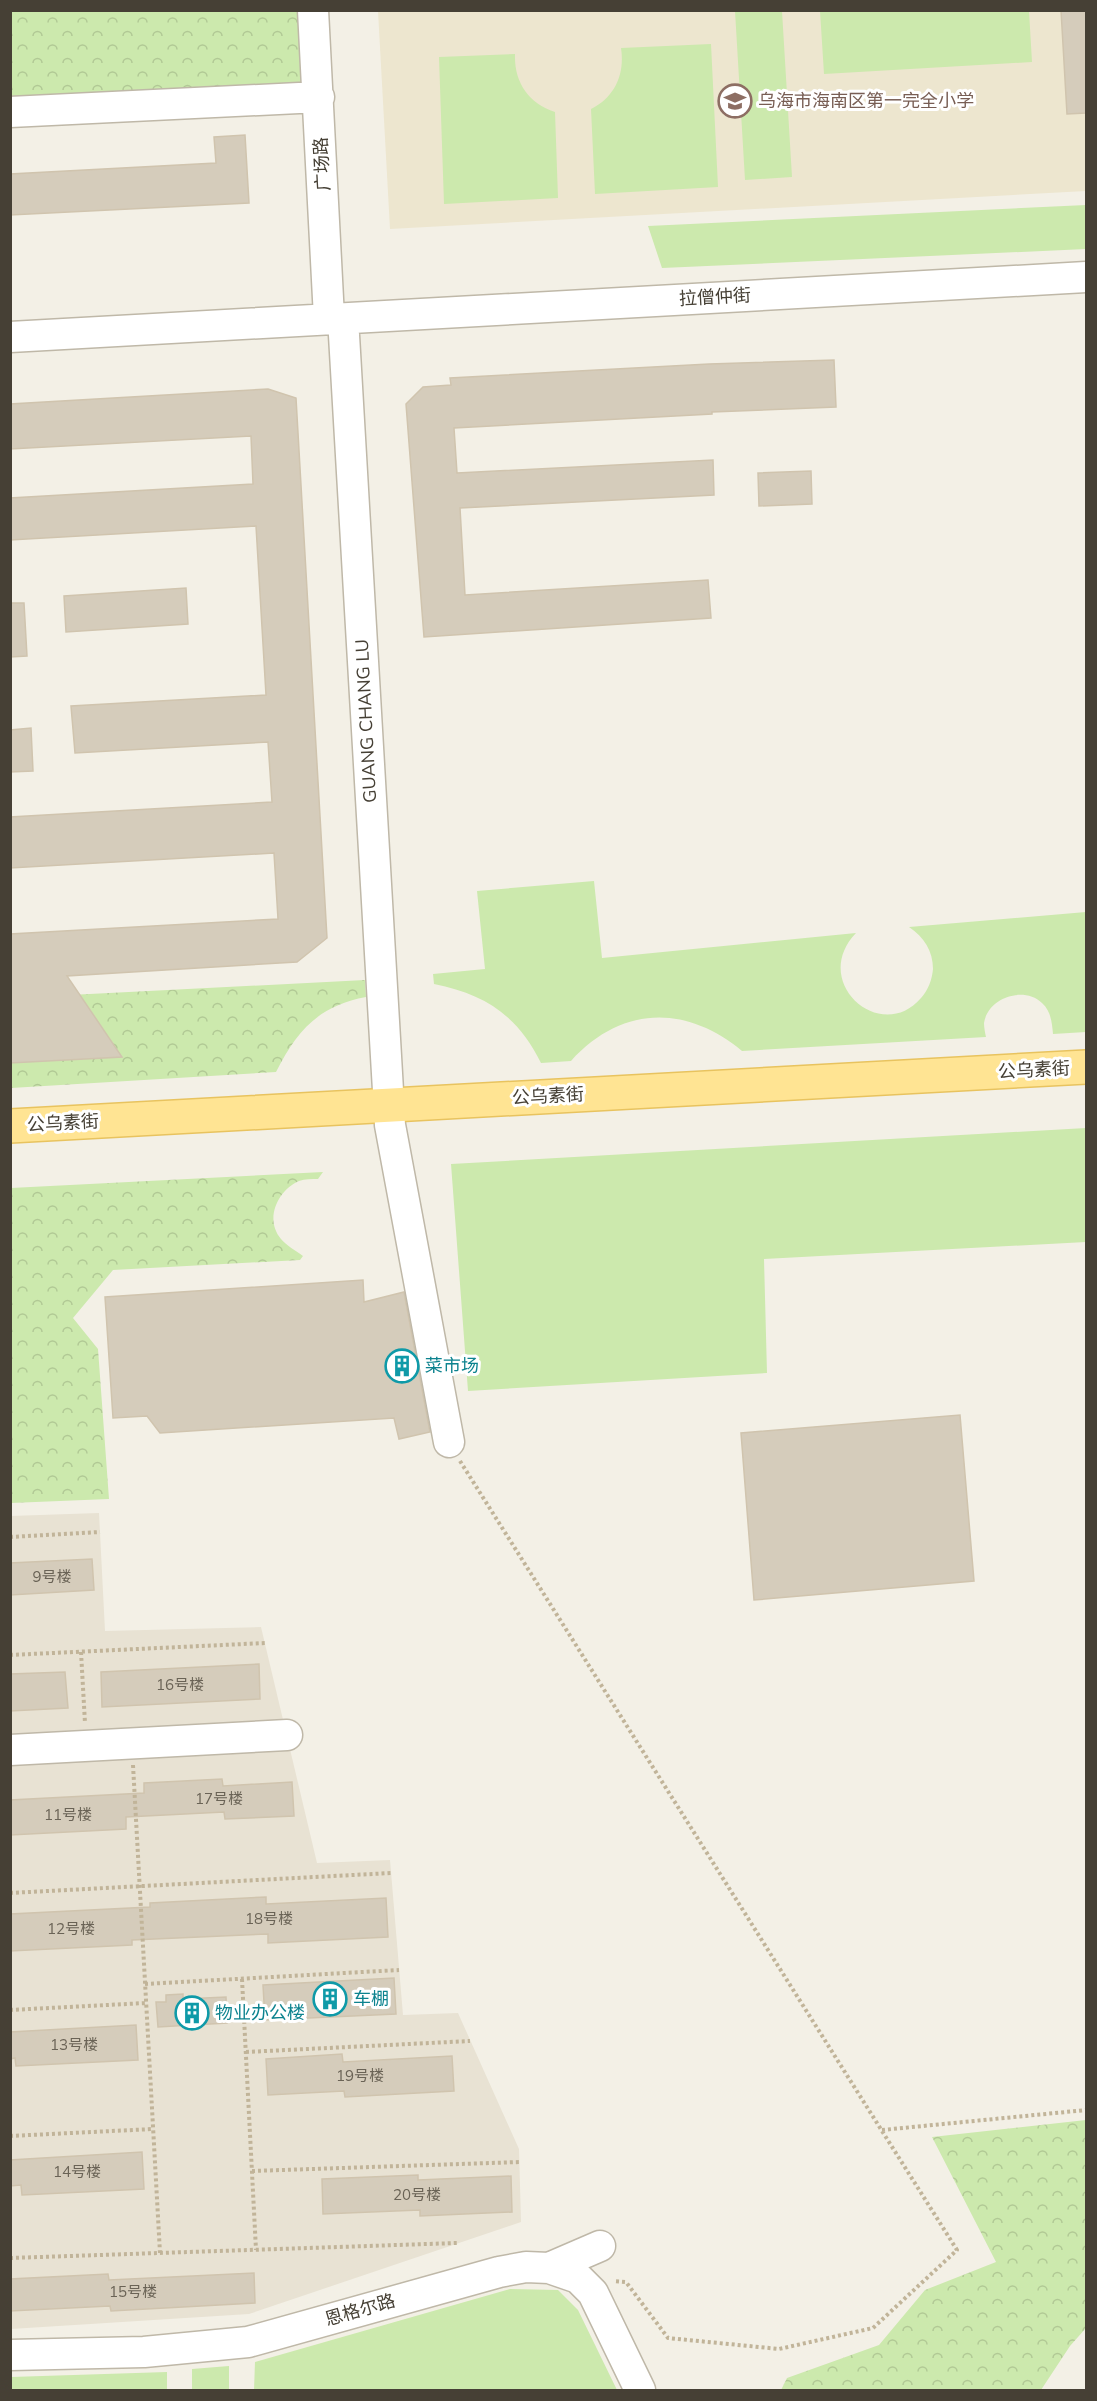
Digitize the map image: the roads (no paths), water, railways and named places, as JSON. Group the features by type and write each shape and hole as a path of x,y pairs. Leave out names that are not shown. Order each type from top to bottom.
{"main road":[{"name":"公乌素街","path":"10,1146 389,1115 1086,1067"},
{"name":"公乌素街","path":"10,1126 389,1115 1086,1087"}],"street":[{"name":"广场路","path":"313,10 340,318"},
{"name":"广场路","path":"333,10 340,318"},
{"path":"10,112 319,97"},
{"name":"拉僧仲街","path":"10,337 1086,277"},
{"name":"GUANG CHANG LU","path":"340,318 389,1115 449,1442"},
{"path":"10,1750 287,1735"},
{"path":"549,2268 600,2246"},
{"name":"恩格尔路","path":"10,2355 144,2352 248,2342 499,2272 526,2267 549,2268 578,2278 593,2294 640,2391"}],"place":[{"name":"乌海市海南区第一完全小学","path":"735,101"},
{"name":"菜市场","path":"402,1366"},
{"name":"车棚","path":"330,1999"},
{"name":"物业办公楼","path":"192,2013"}]}
